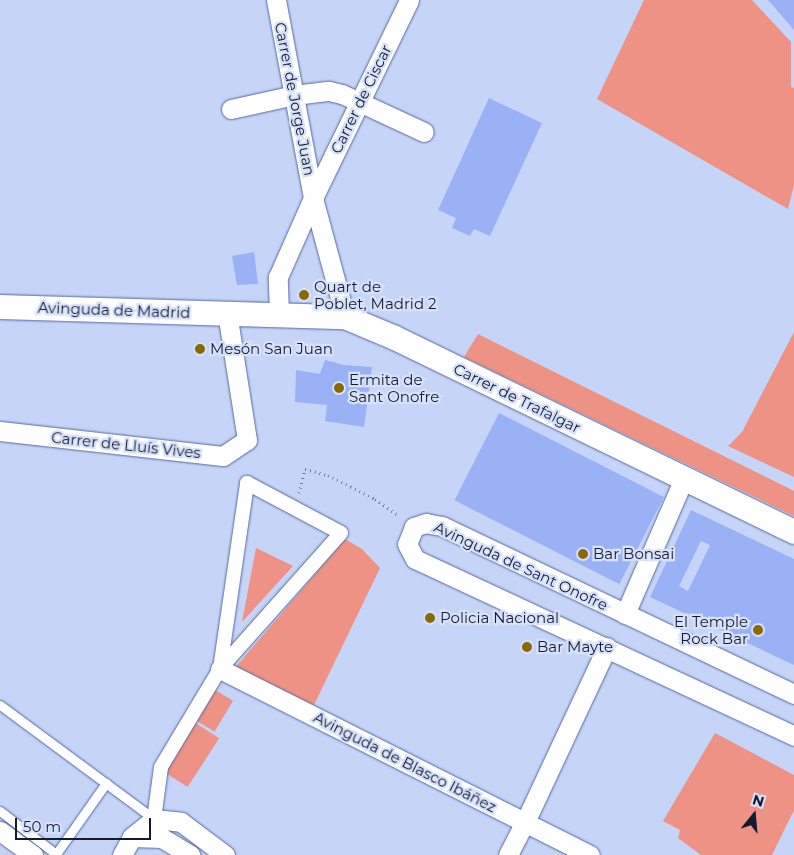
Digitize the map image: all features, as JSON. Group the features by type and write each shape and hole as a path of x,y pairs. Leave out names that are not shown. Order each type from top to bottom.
{"street":[{"name":"Carrer de Jorge Juan","path":"276,0 313,198 345,317"},
{"name":"Carrer de Ciscar","path":"279,314 278,277 313,198 409,0"},
{"path":"231,108 294,95 329,91 359,102 424,132"},
{"name":"Avinguda de Madrid","path":"0,307 227,314"},
{"name":"Carrer de Trafalgar","path":"227,314 345,317 395,338 794,532"},
{"name":"Carrer de Lluís Vives","path":"0,432 223,456 247,440 227,314"},
{"path":"625,614 684,478"},
{"path":"154,820 160,767 220,669 341,533 247,483 220,669"},
{"name":"Avinguda de Sant Onofre","path":"794,694 441,526 426,523 414,527 406,544 414,558 794,736"},
{"path":"508,855 607,647"},
{"name":"Avinguda de Blasco Ibáñez","path":"220,669 590,855"},
{"path":"122,855 132,837 154,820 181,822 225,855"},
{"path":"0,830 33,855"},
{"path":"132,837 162,838 190,855"}],"lane":[{"path":"0,704 154,820"},
{"path":"0,812 56,854 106,783"}],"path":[{"path":"295,508 305,469 328,475 375,499 414,527"}],"shaded area":[{"path":"644,0 752,0 791,42 791,87 794,88 794,185 788,209 597,99"},
{"path":"794,332 794,477 728,446 742,432"},
{"path":"478,334 794,491 794,516 464,357"},
{"path":"345,539 362,549 380,568 314,705 235,668"},
{"path":"256,548 293,566 242,622"},
{"path":"215,690 233,701 214,732 196,721"},
{"path":"194,722 219,738 188,787 162,771"},
{"path":"715,733 794,775 794,810 772,855 701,855 678,838 680,830 663,821"}],"building":[{"path":"768,0 794,0 794,30"},
{"path":"489,98 542,123 490,236 474,229 470,236 452,228 456,218 438,210"},
{"path":"254,252 258,284 237,285 232,256"},
{"path":"325,360 344,365 372,367 364,427 325,421 327,405 295,402 296,370 320,374"},
{"path":"499,413 664,497 619,584 455,500"},
{"path":"691,510 794,559 794,665 650,597","holes":["701,541 710,545 688,591 679,586"]}],"place":[{"name":"Quart de Poblet, Madrid 2","path":"304,295"},
{"name":"Mesón San Juan","path":"200,349"},
{"name":"Ermita de Sant Onofre","path":"339,388"},
{"name":"Bar Bonsai","path":"583,554"},
{"name":"Policia Nacional","path":"430,618"},
{"name":"El Temple Rock Bar","path":"758,630"},
{"name":"Bar Mayte","path":"527,647"}]}
